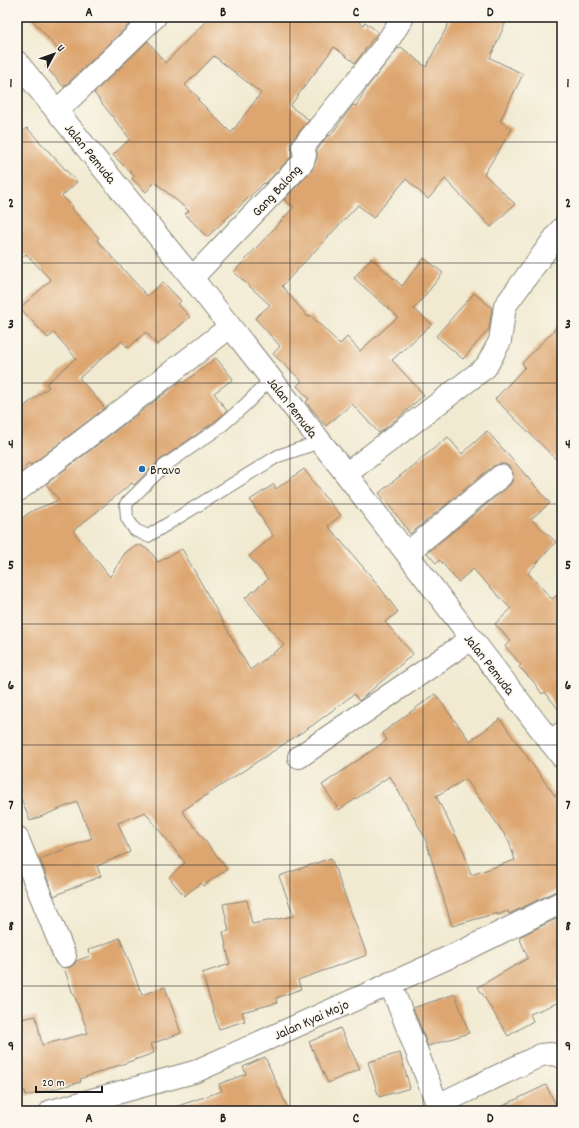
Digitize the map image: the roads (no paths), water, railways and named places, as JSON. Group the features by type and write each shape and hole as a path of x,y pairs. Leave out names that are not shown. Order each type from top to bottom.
{"street":[{"path":"57,111 155,17"},
{"name":"Gang Balong","path":"192,278 303,162 305,155 303,147 384,47 403,17"},
{"name":"Jalan Pemuda","path":"17,62 271,378 407,553 471,639 558,744"},
{"path":"346,474 486,367 500,341 505,306 562,228"},
{"path":"17,490 230,327"},
{"path":"407,553 501,476"},
{"path":"299,757 471,639"},
{"path":"19,851 64,956"},
{"name":"Jalan Kyai Mojo","path":"56,1110 194,1072 465,950 562,902"},
{"path":"390,983 439,1108 542,1055 560,1055 562,1057"}],"lane":[{"path":"271,378 245,405 219,428 164,466 126,504 127,518 135,530 148,536 278,456 320,442"}],"place":[{"name":"Bravo","path":"142,469"}]}
